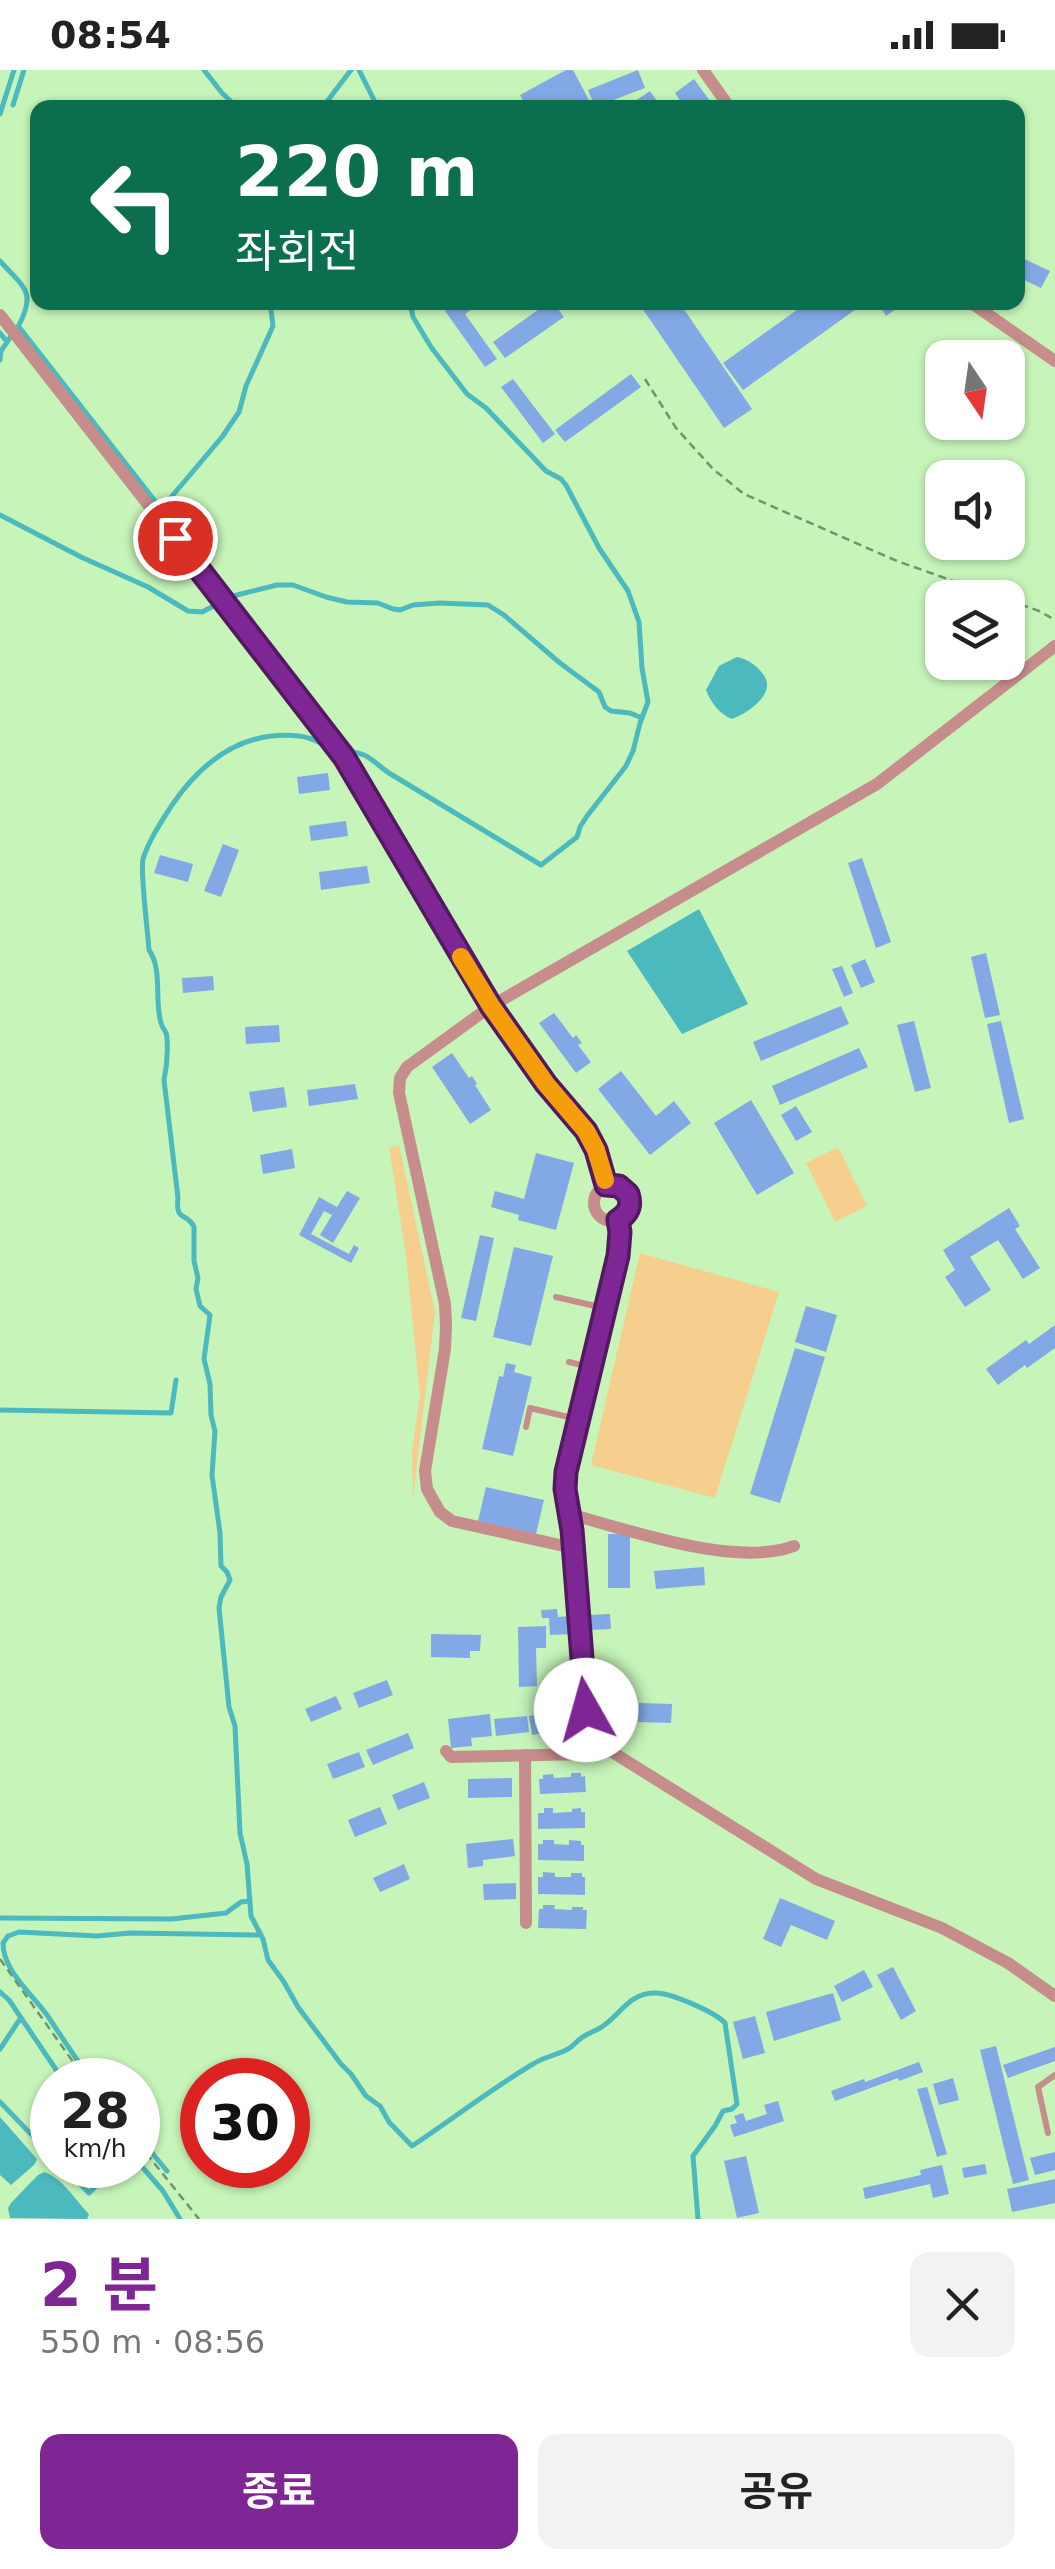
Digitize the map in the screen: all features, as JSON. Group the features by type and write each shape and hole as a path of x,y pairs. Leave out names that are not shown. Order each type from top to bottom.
{"street":[{"path":"703,70 724,100"},
{"path":"981,310 1055,362"},
{"path":"0,315 335,744 491,1006 546,1084 586,1131 606,1185"},
{"path":"573,1548 452,1521 440,1512 428,1489 426,1457 444,1349 445,1304 404,1124 400,1078 406,1067 491,1006 877,784 1055,646"},
{"path":"606,1185 619,1186 628,1194 628,1212 618,1220 606,1220 596,1212 596,1193 606,1185"},
{"path":"618,1220 618,1256 565,1489 586,1710 596,1736 610,1750 816,1879 942,1928 1008,1963 1055,1996"},
{"path":"569,1514 720,1552 780,1552 794,1546"},
{"path":"446,1752 451,1756 585,1754 610,1750"},
{"path":"525,1755 526,1924"}],"lane":[{"path":"556,1297 605,1308"},
{"path":"569,1362 591,1368"},
{"path":"526,1428 530,1408 578,1420"},
{"path":"1048,2133 1038,2087 1055,2076"}],"path":[{"path":"645,380 676,428 712,469 744,494 897,561 950,580"},
{"path":"1025,606 1055,620"},
{"path":"0,1959 70,2058"},
{"path":"160,2170 199,2219"}],"shaded area":[{"path":"399,1145 435,1312 413,1498 412,1450 420,1396 406,1255 389,1148"},
{"path":"838,1147 867,1206 835,1222 806,1163"},
{"path":"640,1253 779,1292 715,1498 591,1465"}],"water":[{"path":"737,657 758,668 767,688 753,707 732,719 716,707 706,690 719,666"},
{"path":"699,909 748,1004 682,1034 627,951"},
{"path":"0,2117 30,2151 30,2168 11,2185 0,2175"},
{"path":"30,2183 30,2188 66,2188 89,2215 87,2219 10,2218 11,2203"}],"building":[{"path":"573,70 589,100 523,100 520,95"},
{"path":"638,70 645,88 613,100 592,100 588,90"},
{"path":"694,79 709,100 680,100 675,93"},
{"path":"650,91 656,100 637,100"},
{"path":"1025,259 1050,271 1041,288 1025,280"},
{"path":"471,310 465,314 497,359 485,367 445,311"},
{"path":"538,310 559,310 564,317 505,358 493,342"},
{"path":"643,310 684,310 752,409 724,428"},
{"path":"797,310 855,310 743,390 723,363"},
{"path":"631,374 641,387 565,442 555,430"},
{"path":"513,379 555,434 543,443 501,387"},
{"path":"328,773 330,790 299,794 297,777"},
{"path":"346,821 348,836 311,841 309,826"},
{"path":"223,844 239,850 221,897 204,891"},
{"path":"160,855 193,864 188,882 154,873"},
{"path":"862,858 891,942 876,948 848,863"},
{"path":"367,866 370,883 321,890 319,872"},
{"path":"986,953 1000,1015 985,1018 971,957"},
{"path":"865,959 875,982 861,988 851,965"},
{"path":"842,966 853,993 844,997 832,969"},
{"path":"213,976 214,990 183,993 182,978"},
{"path":"841,1006 849,1024 761,1061 753,1042"},
{"path":"554,1013 573,1038 576,1035 582,1043 578,1045 591,1062 576,1073 539,1023"},
{"path":"914,1021 931,1088 915,1092 897,1025"},
{"path":"1001,1021 1024,1119 1009,1123 987,1024"},
{"path":"279,1025 280,1042 246,1044 245,1027"},
{"path":"859,1048 868,1067 780,1105 772,1086"},
{"path":"452,1053 469,1078 472,1076 491,1110 470,1124 432,1067"},
{"path":"621,1071 656,1116 674,1101 691,1123 650,1155 598,1089"},
{"path":"355,1084 358,1099 309,1106 307,1090"},
{"path":"284,1087 287,1107 253,1112 249,1092"},
{"path":"751,1100 794,1173 757,1195 714,1123"},
{"path":"796,1106 812,1132 796,1141 781,1115"},
{"path":"292,1149 295,1168 263,1174 260,1155"},
{"path":"536,1153 574,1163 556,1230 518,1220 519,1215 491,1207 495,1191 524,1199"},
{"path":"347,1191 360,1198 333,1243 320,1235 332,1215 324,1211 311,1234 349,1254 354,1245 359,1248 351,1263 299,1235 319,1197 337,1207"},
{"path":"1009,1208 1020,1226 1015,1229 1040,1268 1023,1279 998,1240 970,1257 991,1290 965,1307 945,1277 955,1270 943,1250"},
{"path":"480,1235 494,1238 476,1321 461,1318"},
{"path":"514,1247 553,1256 531,1346 493,1337"},
{"path":"806,1306 837,1315 826,1352 795,1342"},
{"path":"1055,1325 1055,1348 998,1385 986,1369"},
{"path":"795,1348 825,1357 780,1503 750,1494"},
{"path":"506,1363 516,1365 514,1372 532,1377 513,1456 482,1449 499,1376 503,1377"},
{"path":"486,1487 544,1500 536,1534 478,1521"},
{"path":"608,1534 630,1534 630,1588 608,1588"},
{"path":"704,1567 705,1585 656,1589 654,1571"},
{"path":"557,1609 558,1617 571,1616 573,1634 550,1635 549,1618 542,1618 541,1610"},
{"path":"610,1614 611,1629 589,1630 588,1615"},
{"path":"546,1626 546,1648 536,1648 537,1686 519,1687 518,1627"},
{"path":"431,1634 481,1635 480,1651 470,1651 470,1658 431,1657"},
{"path":"387,1680 393,1695 359,1708 353,1693"},
{"path":"336,1696 342,1709 311,1722 305,1709"},
{"path":"639,1703 672,1704 671,1723 638,1722"},
{"path":"563,1711 567,1729 532,1735 529,1716"},
{"path":"490,1714 492,1736 471,1738 472,1746 451,1748 448,1719"},
{"path":"527,1716 529,1732 496,1736 494,1719"},
{"path":"408,1733 414,1748 373,1765 366,1750"},
{"path":"359,1752 365,1767 333,1779 327,1764"},
{"path":"571,1773 585,1776 586,1792 540,1794 539,1779 543,1775 571,1777"},
{"path":"512,1778 512,1797 468,1798 468,1779"},
{"path":"424,1782 430,1798 398,1810 392,1795"},
{"path":"380,1807 387,1824 355,1837 348,1820"},
{"path":"544,1808 553,1808 553,1813 581,1808 585,1812 585,1828 538,1829 538,1813 544,1813"},
{"path":"513,1839 515,1856 483,1860 483,1866 468,1868 466,1844"},
{"path":"543,1840 569,1845 569,1840 581,1841 584,1861 538,1860 538,1844 543,1844"},
{"path":"404,1864 410,1879 380,1892 373,1878"},
{"path":"543,1872 555,1873 555,1877 582,1873 585,1895 538,1894 538,1877 543,1877"},
{"path":"516,1883 516,1899 484,1900 483,1884"},
{"path":"780,1898 835,1921 827,1940 791,1925 781,1947 763,1939"},
{"path":"543,1905 572,1910 583,1907 587,1910 586,1929 538,1928 539,1909"},
{"path":"893,1967 916,2011 901,2020 877,1975"},
{"path":"864,1970 873,1987 842,2002 834,1986"},
{"path":"833,1993 841,2020 774,2041 766,2012"},
{"path":"755,2016 765,2053 743,2059 733,2022"},
{"path":"996,2046 1029,2180 1013,2184 980,2050"},
{"path":"1055,2047 1055,2061 1008,2078 1003,2065"},
{"path":"919,2062 923,2072 899,2081 898,2078 835,2101 831,2091 864,2079 865,2082"},
{"path":"953,2078 959,2100 939,2105 933,2084"},
{"path":"927,2087 947,2154 937,2157 917,2089"},
{"path":"778,2101 784,2121 734,2137 730,2125 737,2123 734,2116 743,2113 746,2121 767,2114 764,2105"},
{"path":"1055,2152 1055,2170 1035,2175 1030,2158"},
{"path":"746,2156 759,2213 737,2218 724,2161"},
{"path":"985,2164 987,2174 964,2178 962,2168"},
{"path":"942,2165 949,2194 933,2198 930,2184 865,2199 863,2188 921,2175 920,2170"},
{"path":"1055,2179 1055,2203 1012,2212 1007,2189"}],"waterway":[{"path":"0,114 14,70"},
{"path":"13,105 24,70"},
{"path":"204,70 229,100"},
{"path":"328,100 351,70"},
{"path":"359,70 374,100"},
{"path":"0,261 27,297 18,327"},
{"path":"162,508 239,412 246,386 273,326 271,310"},
{"path":"412,310 431,347 467,394 486,408 546,471 566,485 599,548 628,591 639,622 648,702 626,766 587,816 577,837 541,865 364,755 304,737 278,735 242,744 210,762 184,789 143,859 149,950 156,967 159,1014 167,1038 164,1080 178,1211 194,1227 196,1289 200,1306 210,1315 204,1359 215,1431 212,1475 221,1566 230,1580 219,1608 229,1707 235,1726 240,1833 251,1916 268,1960 298,2007 366,2096 380,2106 412,2146 517,2074 600,2028 639,1996 672,1996 720,2019 725,2023 737,2104 723,2111 693,2156 698,2219"},
{"path":"19,327 230,597"},
{"path":"0,333 7,342"},
{"path":"0,360 11,336"},
{"path":"0,515 148,587 188,611 202,612 233,596 277,585 293,585 347,602 378,603 400,610 439,603 488,605 599,692 605,707 642,718"},
{"path":"0,1410 171,1413 176,1380"},
{"path":"0,1918 172,1919 226,1913 249,1901"},
{"path":"76,2058 8,1964 3,1943 8,1936 19,1932 97,1936 260,1935"},
{"path":"0,1992 48,2058"},
{"path":"0,2049 20,2019"},
{"path":"0,2102 30,2133"},
{"path":"160,2163 167,2171"},
{"path":"84,2188 89,2193 94,2188"},
{"path":"160,2188 180,2219"}],"slow traffic":[{"path":"461,957 546,1084 586,1131 605,1180"}],"route":[{"path":"175,538 335,744 491,1006 546,1084 586,1131 606,1185 619,1186 628,1194 630,1206 618,1220 618,1256 566,1472 586,1710"}]}
